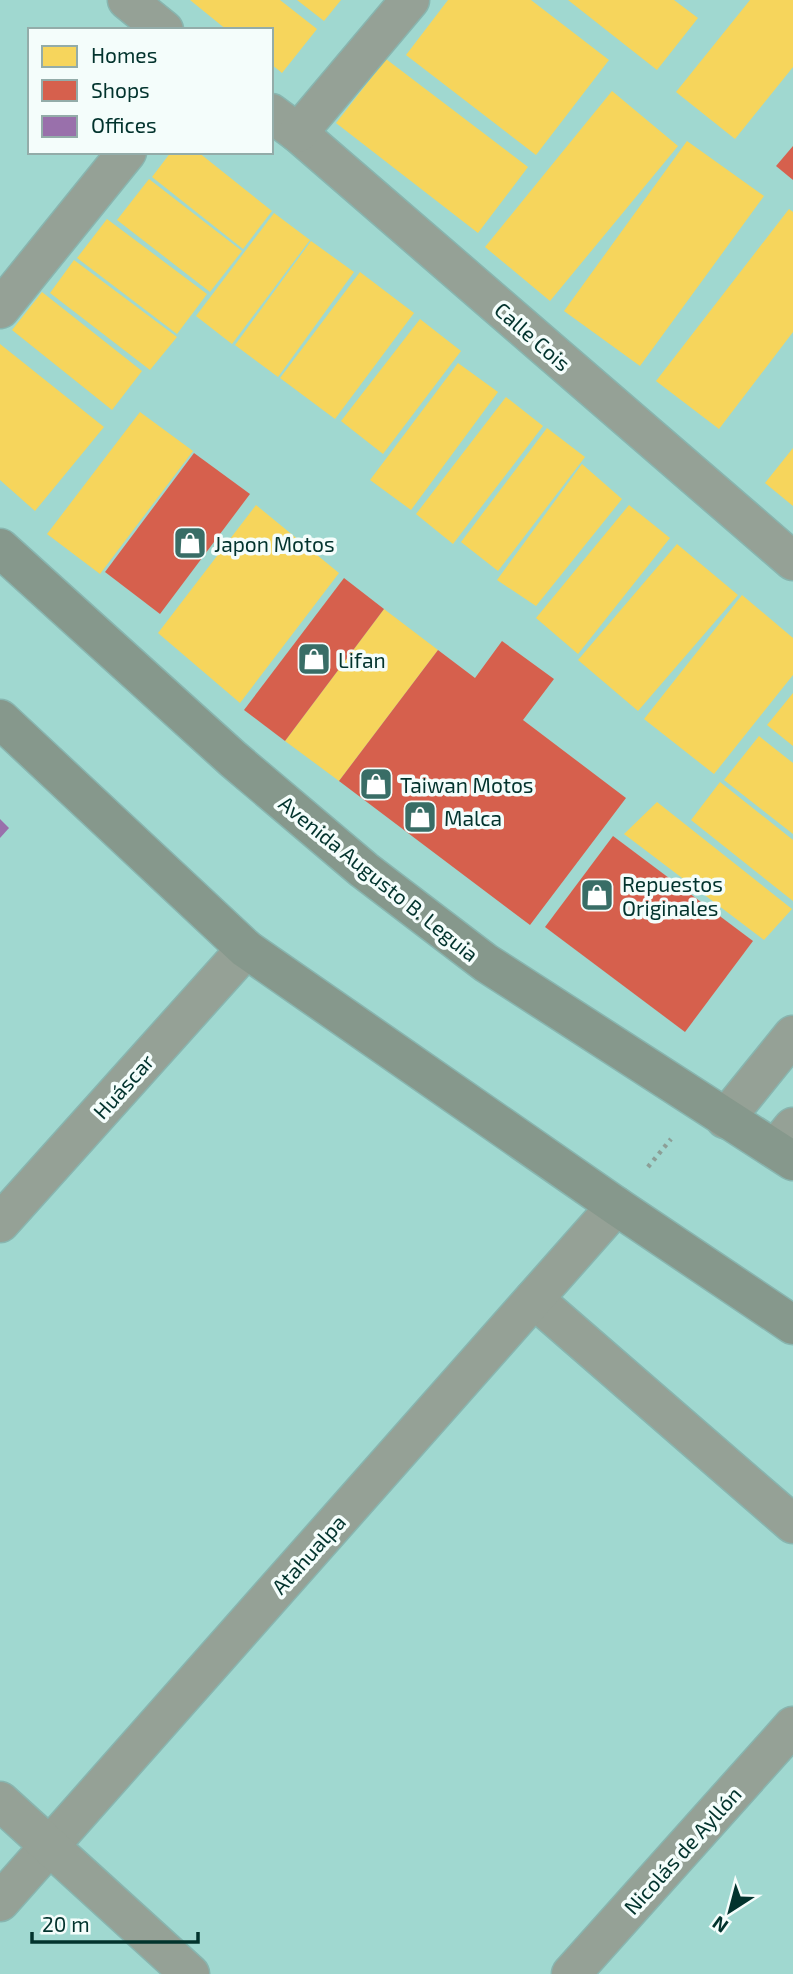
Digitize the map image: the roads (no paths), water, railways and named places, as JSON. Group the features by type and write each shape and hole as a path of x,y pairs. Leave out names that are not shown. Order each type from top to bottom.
{"main road":[{"name":"Avenida Augusto B. Leguia","path":"0,548 233,759 364,870 486,963 713,1111 787,1146"},
{"path":"0,719 246,948 616,1206 793,1325"}],"street":[{"path":"127,0 162,28"},
{"path":"284,123 410,0"},
{"name":"Calle Cois","path":"284,123 793,561"},
{"path":"0,309 125,154"},
{"name":"Huáscar","path":"0,1223 246,948"},
{"path":"713,1111 793,1035"},
{"name":"Atahualpa","path":"0,1902 616,1206"},
{"path":"534,1299 793,1524"},
{"name":"Nicolás de Ayllón","path":"571,1974 793,1726"},
{"path":"0,1801 190,1974"}],"place":[{"name":"Japon Motos","path":"190,543"},
{"name":"Lifan","path":"314,659"},
{"name":"Taiwan Motos","path":"376,784"},
{"name":"Malca","path":"420,817"},
{"name":"Repuestos Originales","path":"597,895"}]}
